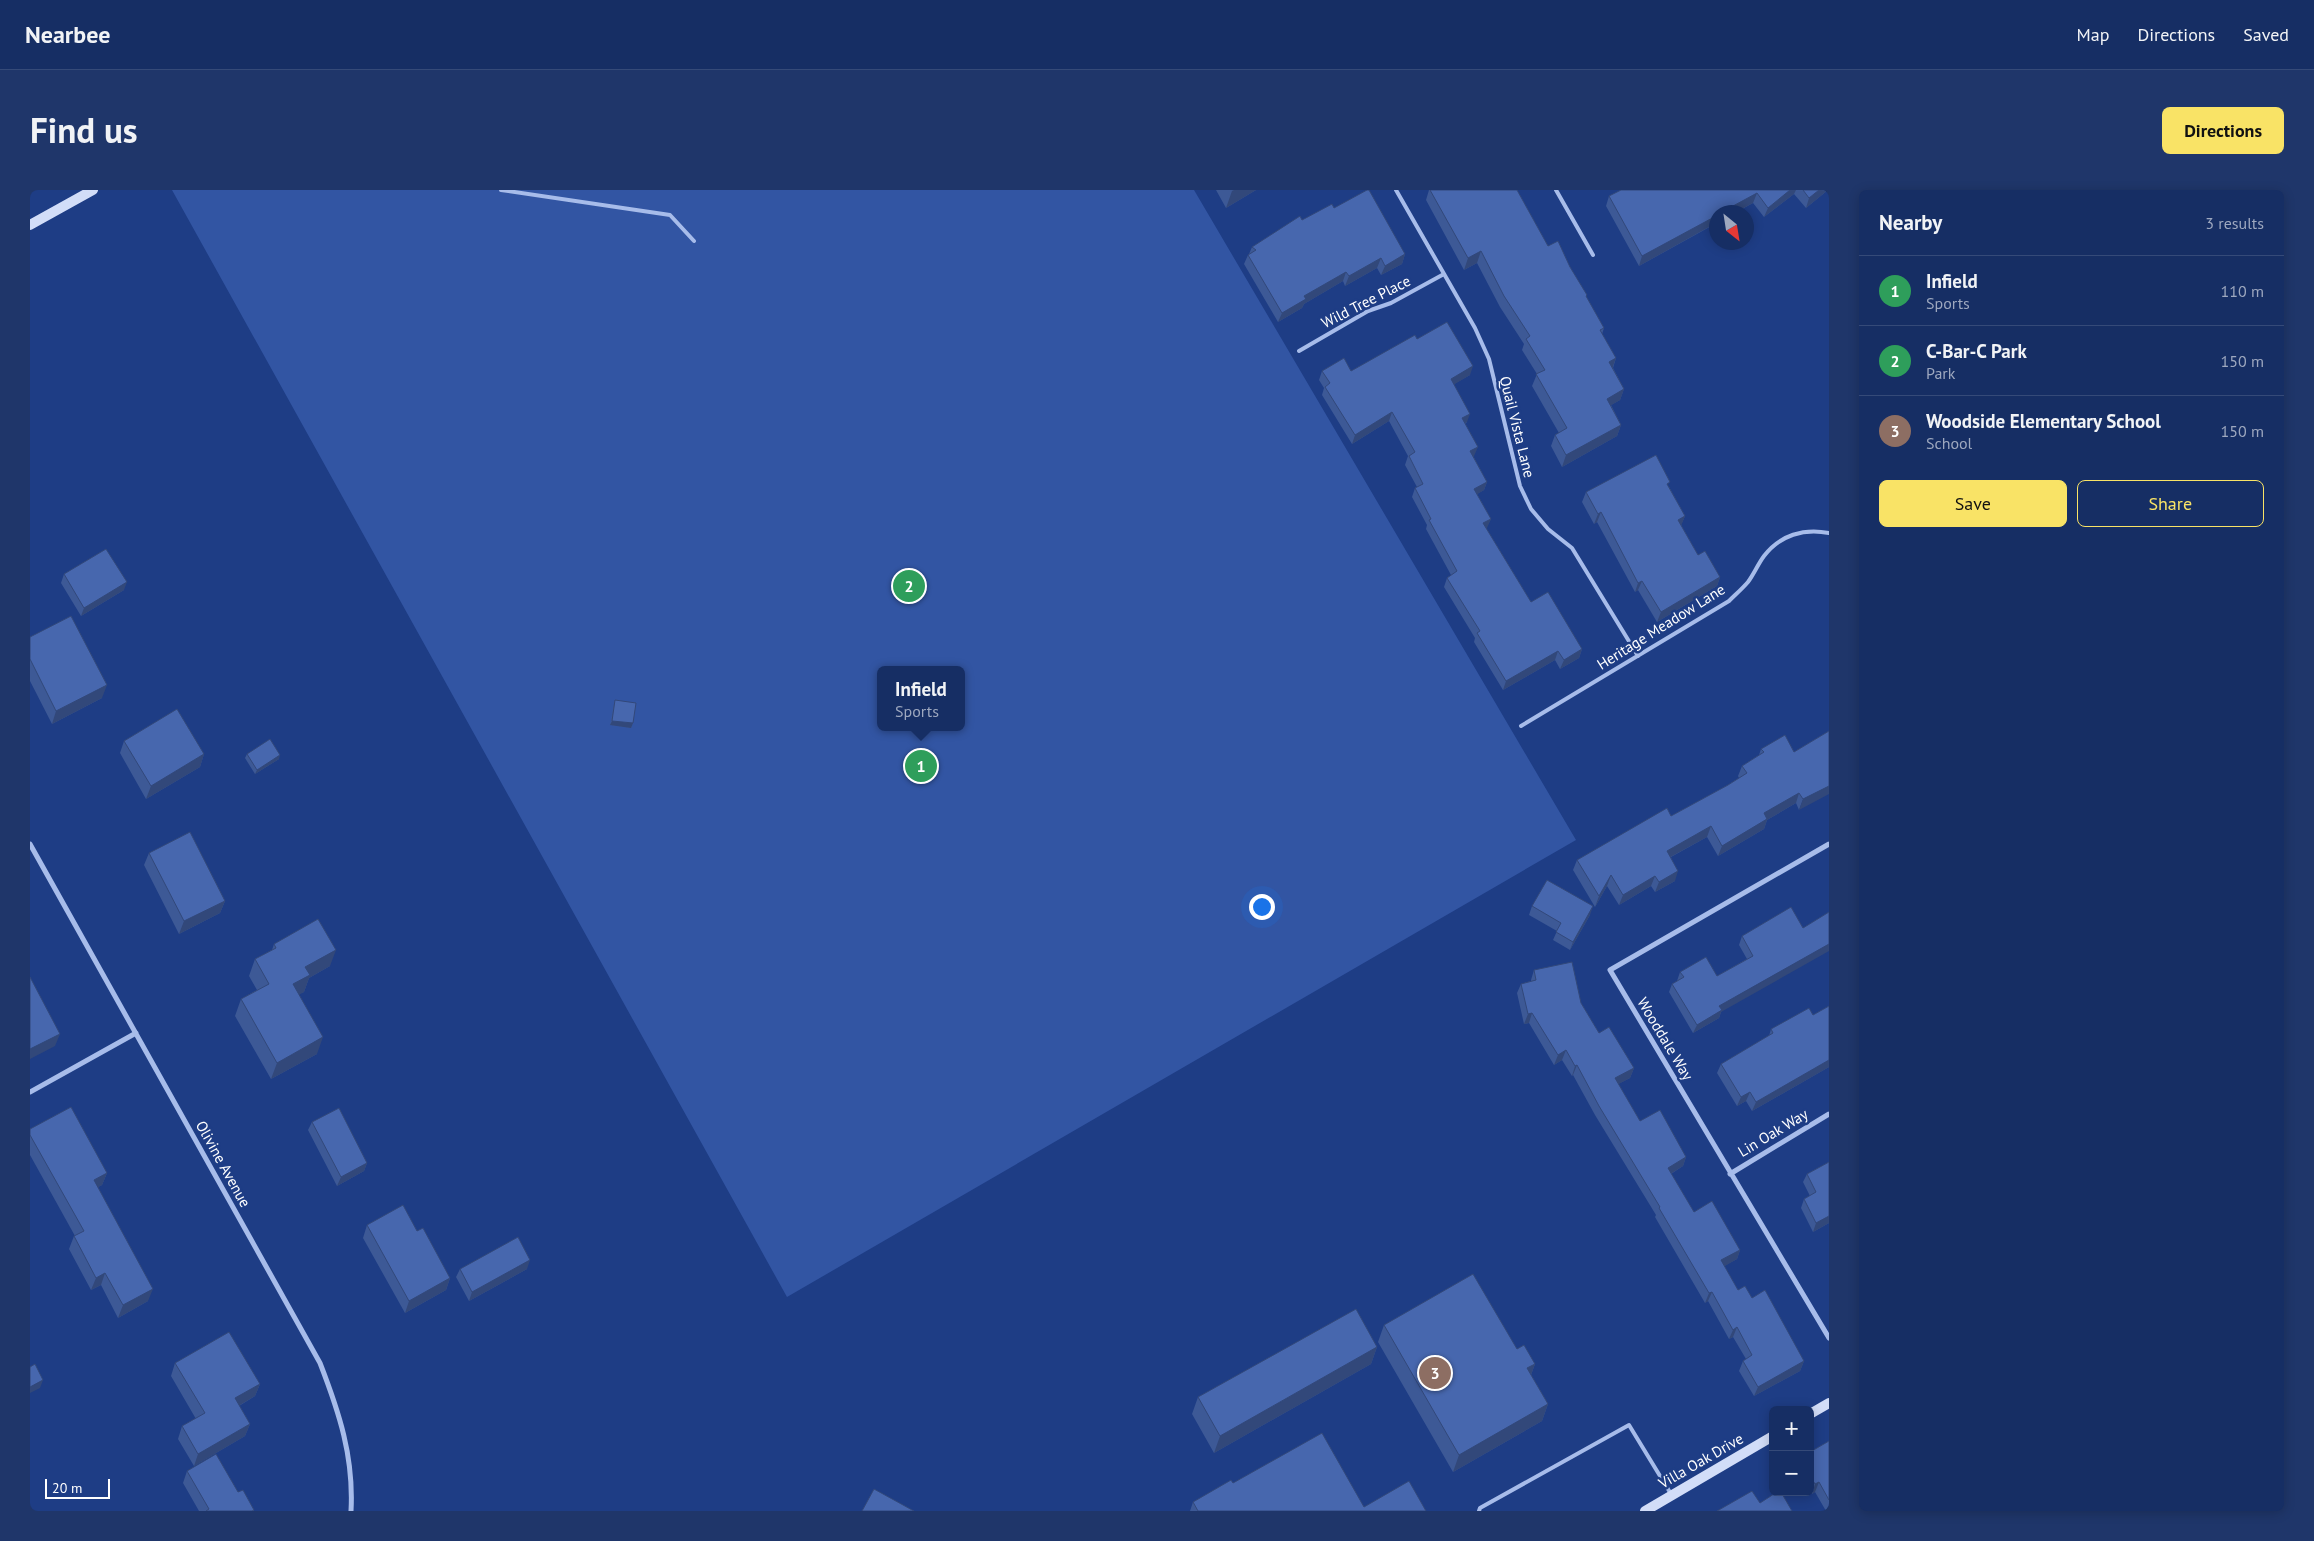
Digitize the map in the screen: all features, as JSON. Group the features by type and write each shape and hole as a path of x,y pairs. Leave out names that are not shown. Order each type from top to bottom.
{"street":[{"path":"30,225 93,190"},
{"name":"Olivine Avenue","path":"30,844 320,1363 338,1410 349,1459 351,1511"},
{"name":"Wooddale Way","path":"1829,844 1610,970 1829,1338"},
{"path":"30,1092 136,1033"},
{"name":"Lin Oak Way","path":"1730,1174 1829,1114"},
{"path":"1814,1412 1829,1404"},
{"name":"Villa Oak Drive","path":"1645,1511 1769,1438"}],"lane":[{"path":"501,190 670,215 694,241"},
{"name":"Quail Vista Lane","path":"1396,190 1476,328 1489,358 1520,486 1531,509 1548,529 1572,548 1638,656"},
{"path":"1564,190 1557,192 1593,255"},
{"name":"Wild Tree Place","path":"1300,351 1368,311 1391,303 1444,274"},
{"name":"Heritage Meadow Lane","path":"1521,726 1729,601 1748,582 1763,556 1774,544 1791,534 1803,531 1829,533"},
{"path":"1479,1511 1480,1508 1629,1424 1671,1495"}],"shaded area":[{"path":"172,190 1194,190 1576,840 787,1297"}],"building":[{"path":"1369,190 1405,254 1385,266 1381,258 1349,276 1346,272 1304,296 1306,299 1282,313 1248,255 1256,250 1252,247 1300,216 1302,220 1332,204 1334,208"},
{"path":"1430,190 1517,190 1548,246 1558,241 1570,267 1604,328 1600,330 1616,358 1609,362 1624,389 1607,399 1621,425 1566,455 1555,435 1567,428 1536,374 1545,370 1526,339 1530,336 1504,296 1481,251 1468,258"},
{"path":"1621,190 1790,190 1768,208 1757,193 1735,205 1709,205 1709,220 1642,256 1609,196"},
{"path":"1803,190 1819,190 1809,198"},
{"path":"1447,322 1473,366 1451,379 1470,414 1462,418 1478,447 1470,451 1487,482 1474,489 1491,519 1483,523 1531,602 1548,592 1582,649 1564,660 1558,651 1506,681 1477,633 1480,631 1447,578 1457,571 1429,520 1431,519 1415,488 1423,484 1409,456 1415,452 1392,412 1355,435 1325,387 1330,383 1322,371 1344,358 1351,371 1415,335 1417,339"},
{"path":"1656,455 1670,482 1667,484 1685,516 1678,520 1698,555 1705,551 1720,577 1661,612 1642,581 1638,583 1601,512 1598,514 1586,492"},
{"path":"106,549 127,582 84,608 64,574"},
{"path":"71,616 107,685 56,711 30,659 30,637"},
{"path":"615,700 636,703 633,723 612,721"},
{"path":"177,709 204,754 151,786 124,741"},
{"path":"1829,731 1829,786 1803,799 1799,793 1764,813 1767,819 1722,846 1711,826 1667,851 1678,871 1659,882 1655,876 1623,895 1611,875 1599,896 1577,860 1667,808 1671,816 1728,785 1747,773 1742,766 1764,752 1761,749 1785,735 1794,752"},
{"path":"270,739 280,755 257,770 247,754"},
{"path":"190,832 225,901 184,921 149,853"},
{"path":"1547,880 1593,906 1573,942 1556,932 1561,923 1532,906"},
{"path":"1791,907 1803,928 1829,912 1829,944 1719,1006 1722,1010 1697,1025 1672,984 1684,977 1680,972 1706,957 1717,976 1753,956 1742,936"},
{"path":"318,919 336,950 305,967 310,975 293,984 323,1037 277,1063 241,999 269,984 255,959 276,948 274,944"},
{"path":"1572,962 1581,1003 1599,1033 1609,1027 1634,1068 1615,1078 1640,1121 1660,1110 1686,1157 1668,1168 1694,1212 1712,1201 1740,1250 1721,1260 1738,1290 1745,1286 1752,1298 1765,1290 1804,1361 1758,1387 1743,1361 1752,1355 1737,1327 1733,1330 1712,1292 1709,1293 1599,1106 1577,1065 1575,1066 1566,1050 1558,1055 1532,1013 1528,1014 1521,984 1536,980 1534,970"},
{"path":"30,977 60,1034 30,1049"},
{"path":"1829,1006 1829,1060 1756,1102 1750,1092 1741,1097 1721,1064 1773,1033 1771,1029 1809,1008 1813,1015"},
{"path":"71,1107 107,1173 94,1180 153,1289 123,1305 105,1273 96,1278 74,1236 84,1231 30,1135 30,1129"},
{"path":"339,1108 367,1163 341,1177 312,1122"},
{"path":"1829,1162 1829,1216 1816,1223 1804,1199 1816,1192 1807,1174"},
{"path":"403,1205 417,1231 423,1228 450,1278 409,1301 367,1225"},
{"path":"518,1237 530,1260 472,1292 460,1269"},
{"path":"1473,1274 1517,1349 1524,1345 1535,1364 1527,1368 1548,1404 1459,1455 1384,1325"},
{"path":"1356,1309 1377,1347 1220,1436 1198,1397"},
{"path":"229,1332 260,1384 235,1398 250,1424 198,1454 182,1426 205,1413 175,1363"},
{"path":"35,1364 43,1380 30,1387 30,1367"},
{"path":"1322,1433 1364,1507 1409,1481 1426,1511 1198,1511 1193,1502 1231,1480 1233,1483"},
{"path":"1829,1441 1829,1500 1819,1482 1815,1484 1814,1482 1814,1450"},
{"path":"216,1454 238,1492 243,1490 254,1510 206,1511 209,1509 187,1471"},
{"path":"874,1489 914,1511 862,1511"},
{"path":"1752,1491 1760,1503 1771,1496 1783,1496 1792,1511 1717,1511"}],"place":[{"name":"C-Bar-C Park","path":"909,586"},
{"name":"Infield","path":"921,766"},
{"name":"Woodside Elementary School","path":"1435,1373"}]}
